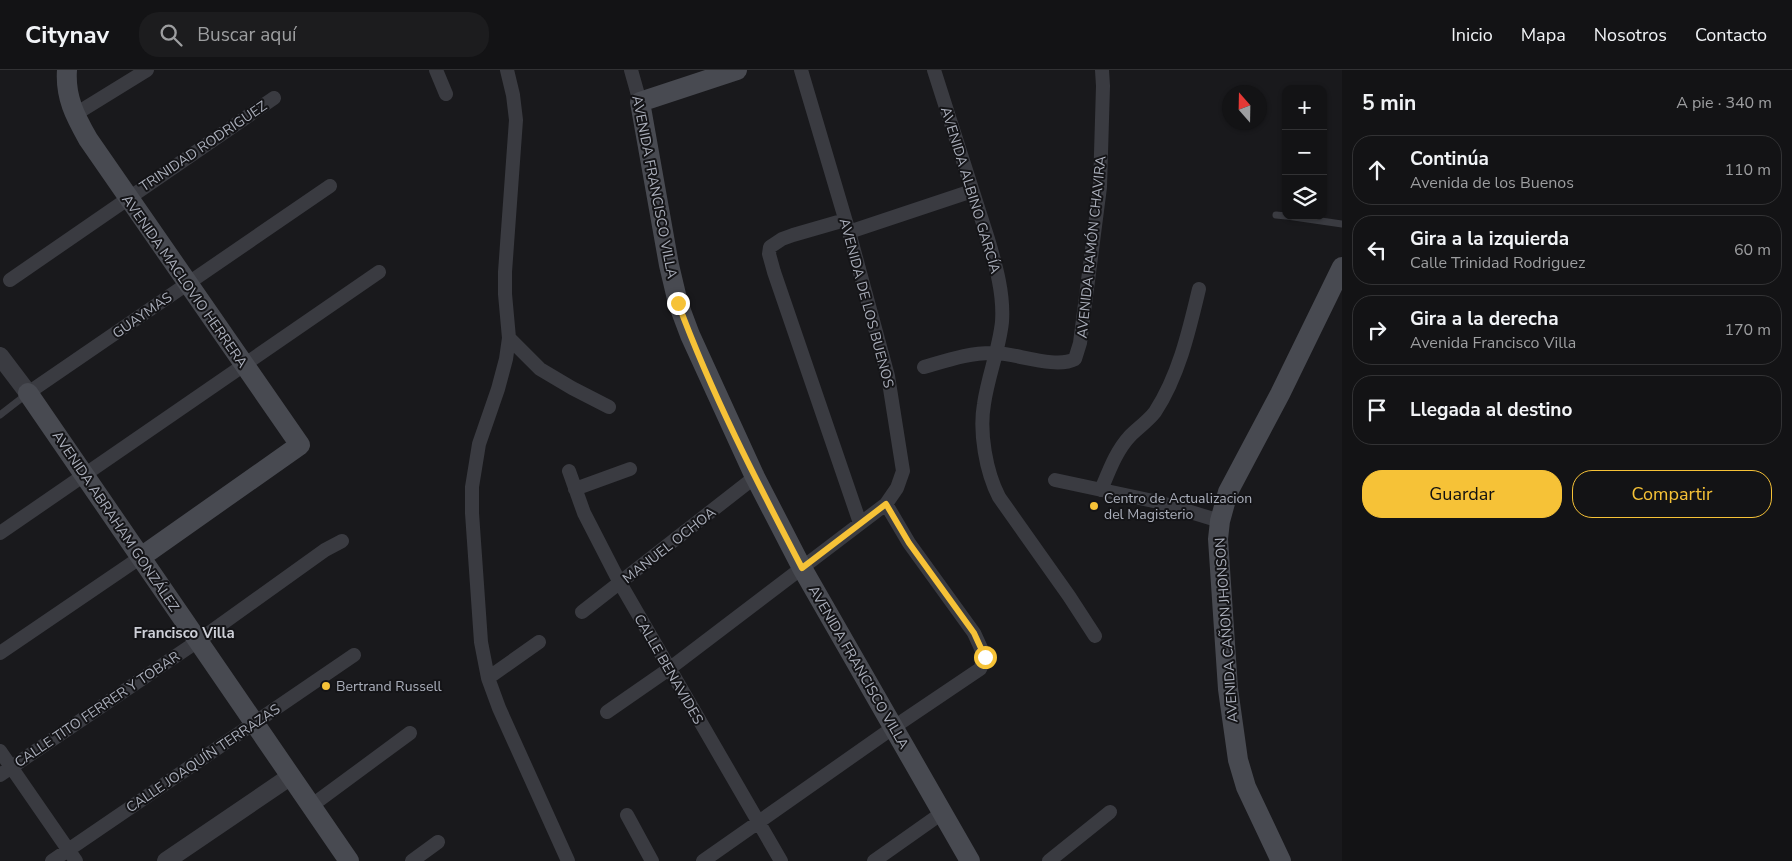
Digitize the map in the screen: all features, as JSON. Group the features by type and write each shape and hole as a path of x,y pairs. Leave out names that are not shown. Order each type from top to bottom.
{"main road":[{"name":"AVENIDA MACLOVIO HERRERA","path":"67,70 68,98 74,114 88,139 300,445 141,557"},
{"path":"640,102 737,70"},
{"name":"AVENIDA FRANCISCO VILLA","path":"640,102 669,265 678,303 690,336 755,478 802,568 970,861"},
{"name":"AVENIDA CAÑON JHONSON","path":"1281,861 1246,787 1238,760 1228,689 1218,539 1220,521 1228,492 1280,394 1342,267"},
{"name":"AVENIDA ABRAHAM GONZÁLEZ","path":"28,393 291,776 345,860"}],"street":[{"path":"74,114 147,70"},
{"path":"436,70 446,94"},
{"path":"507,70 513,94 516,120 505,279 509,338 498,389 479,444 472,487 472,513 481,642 488,678 499,708 568,861"},
{"name":"AVENIDA FRANCISCO VILLA","path":"631,70 640,102"},
{"name":"AVENIDA DE LOS BUENOS","path":"801,70 847,226 888,376 903,471 897,488 886,504"},
{"name":"AVENIDA ALBINO GARCÍA","path":"934,70 996,266 1002,298 1002,321 997,353 983,404 982,419 991,481 999,497 1095,636"},
{"name":"AVENIDA RAMÓN CHAVIRA","path":"997,353 1052,362 1075,359 1080,343 1100,187 1102,70"},
{"name":"TRINIDAD RODRIGUEZ","path":"10,280 274,98"},
{"name":"GUAYMAS","path":"28,393 330,186"},
{"path":"860,523 777,281 770,254 770,246 782,239 847,226 972,191"},
{"path":"0,533 379,272"},
{"path":"1101,490 1121,446 1153,414 1160,404 1177,367 1187,338 1199,289"},
{"path":"509,338 540,368 572,388 609,407"},
{"path":"924,367 963,356 997,353"},
{"name":"AVENIDA ABRAHAM GONZÁLEZ","path":"0,356 28,393"},
{"path":"575,490 630,469"},
{"name":"CALLE BENAVIDES","path":"569,471 594,535 620,583 781,861"},
{"name":"MANUEL OCHOA","path":"582,612 755,478"},
{"path":"1055,480 1158,502 1220,521"},
{"path":"607,712 669,669 886,504 914,550 974,633 985,657 980,669 894,726 703,861"},
{"name":"CALLE TITO FERRER Y TOBAR","path":"6,771 198,640 325,550 342,541"},
{"path":"0,653 141,557"},
{"path":"488,678 539,642"},
{"name":"CALLE JOAQUÍN TERRAZAS","path":"52,861 72,855 254,723 354,655"},
{"path":"311,806 410,733"},
{"path":"0,751 6,771 72,855"},
{"path":"166,861 291,776"},
{"path":"1049,861 1110,812"},
{"path":"874,861 942,813"},
{"path":"627,815 652,861"},
{"path":"412,861 438,842"}],"lane":[{"path":"1276,215 1282,216"},
{"path":"1314,220 1342,224"},
{"path":"0,415 28,393"}],"place":[{"name":"Centro de Actualizacion del Magisterio","path":"1094,506"},
{"name":"Bertrand Russell","path":"326,686"}],"district":[{"name":"Francisco Villa","path":"184,633"}],"route":[{"path":"678,303 712,386 755,478 802,568 886,504 909,543 974,633 985,657"}]}
